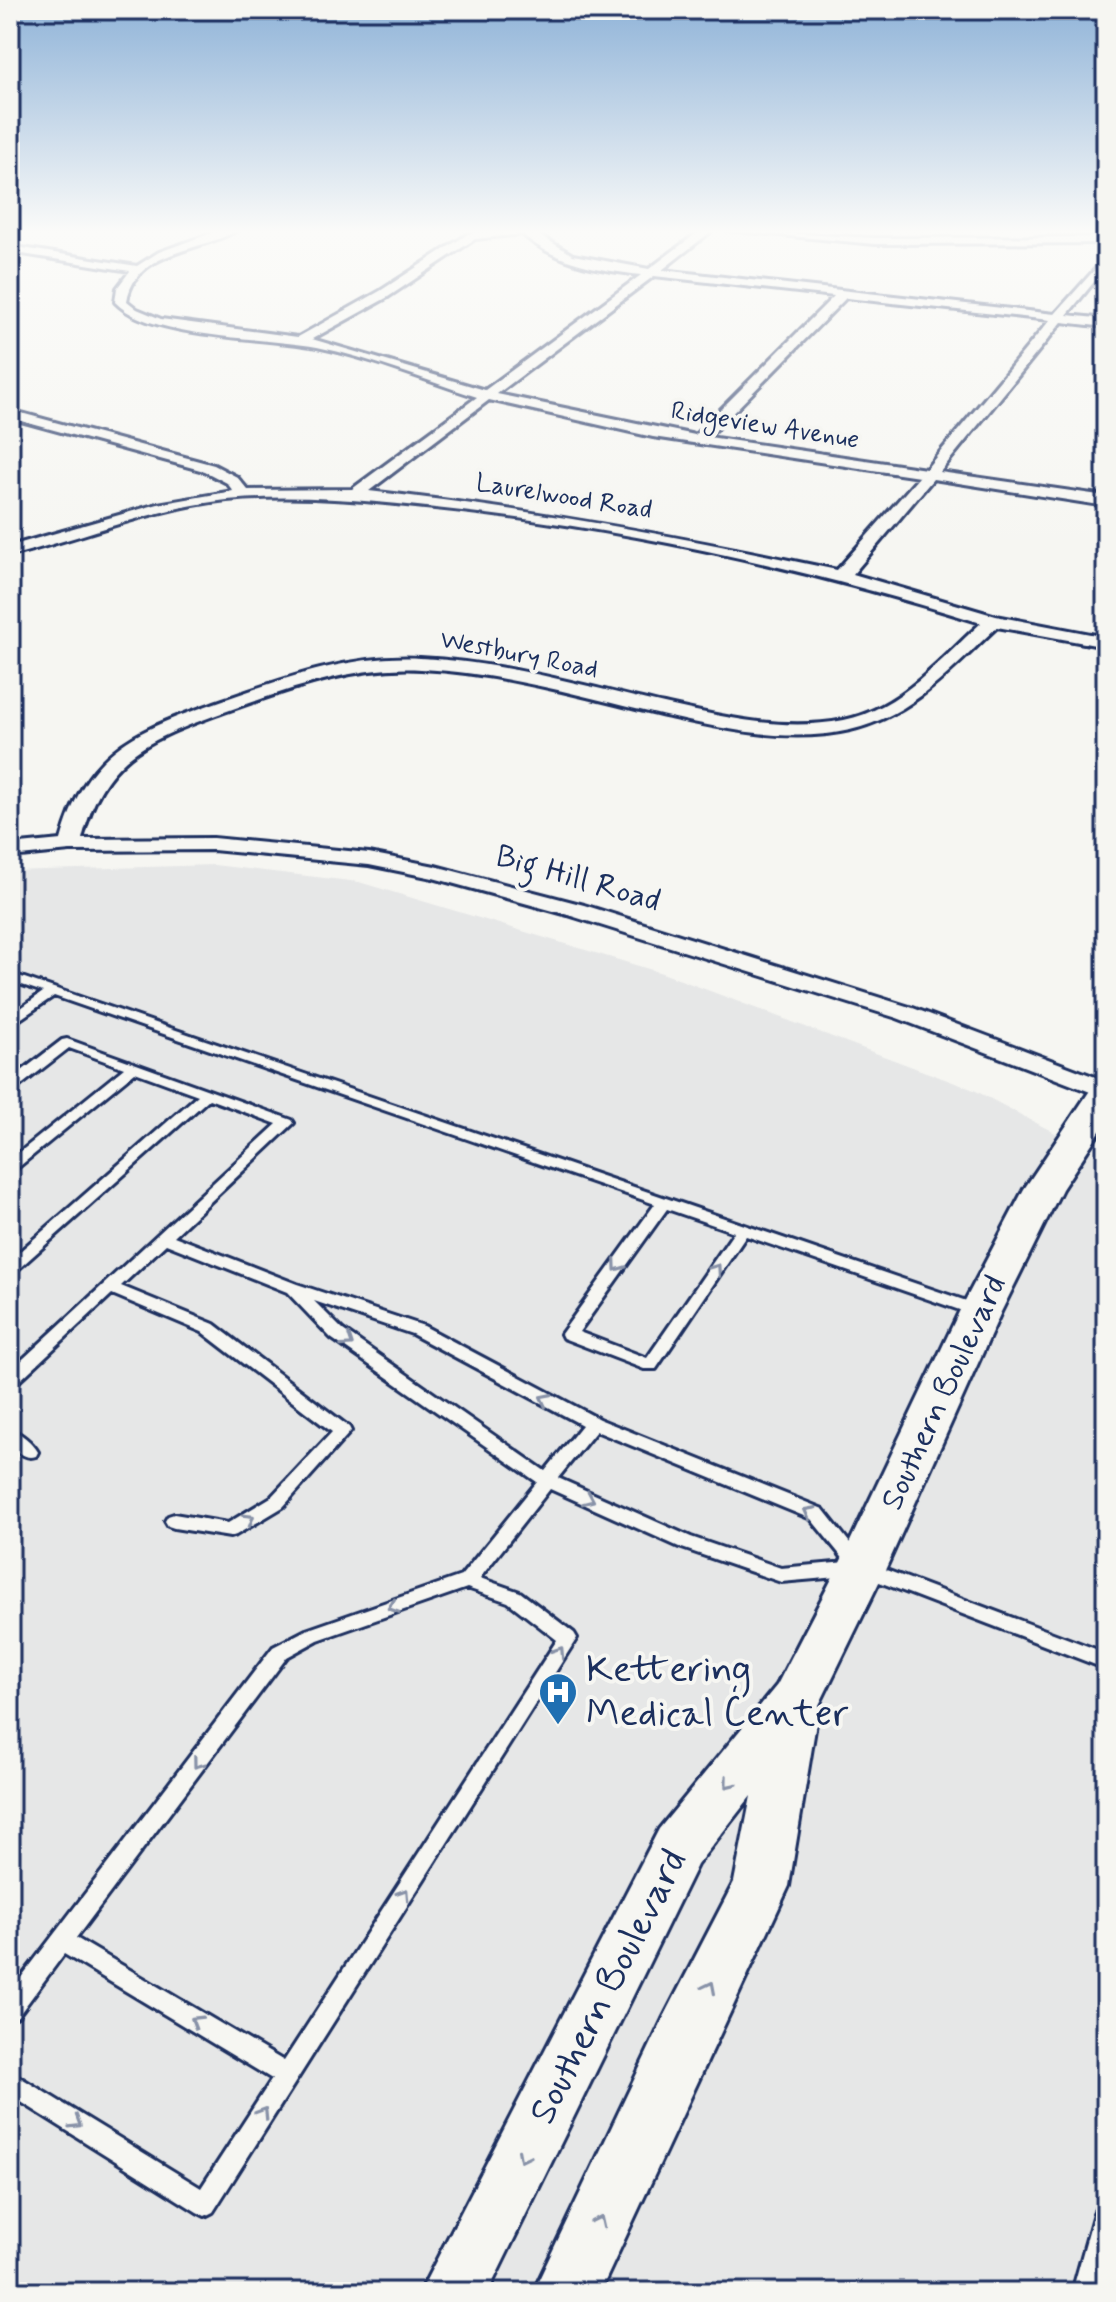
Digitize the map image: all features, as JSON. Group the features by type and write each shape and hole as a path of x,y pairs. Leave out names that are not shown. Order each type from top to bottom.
{"street":[{"name":"Ridgeview Avenue","path":"270,337 366,356 489,396 599,422 698,440 1106,501"},
{"path":"300,341 306,337"},
{"path":"355,494 566,337"},
{"path":"698,440 800,337"},
{"path":"842,575 1043,337"},
{"path":"10,414 209,468 232,480 243,494"},
{"name":"Laurelwood Road","path":"10,551 158,509 243,494 355,494 566,519 842,575 993,621 1106,642"},
{"name":"Westbury Road","path":"70,845 74,828 98,774 123,748 171,725 318,674 376,664 452,666 749,728 817,730 851,725 890,710 993,621"},
{"name":"Big Hill Road","path":"10,851 70,845 152,843 264,848 369,859 435,872 576,910 905,1013 1106,1092"},
{"name":"Southern Boulevard","path":"453,2292 678,1847 795,1700 862,1568 980,1312 1043,1189 1106,1092"},
{"name":"Southern Boulevard","path":"566,2292 684,2040 761,1886 795,1700"}],"lane":[{"path":"10,977 980,1312"},
{"path":"10,1022 52,991"},
{"path":"10,1087 67,1043 287,1123 10,1380"},
{"path":"10,1167 134,1067"},
{"path":"10,1268 207,1094"},
{"path":"664,1203 569,1334 650,1365 743,1230"},
{"path":"162,1237 292,1288 418,1330 593,1423 817,1514 862,1568"},
{"path":"109,1287 208,1328 343,1431 277,1502 230,1530 174,1521"},
{"path":"292,1288 337,1334 548,1481 685,1542 781,1575 862,1568 1106,1661"},
{"path":"10,2009 280,1652 312,1635 467,1581 593,1423"},
{"path":"10,1435 30,1452"},
{"path":"10,2082 205,2204 568,1638 514,1597 467,1581"},
{"path":"62,1941 287,2075"},
{"path":"1084,2292 1106,2213"}],"shaded area":[{"name":"Kettering Medical Center","path":"214,865 359,882 662,973 974,1090 1106,1160 1106,2292 10,2292 10,871"}],"place":[{"name":"Kettering Medical Center","path":"558,1726"}]}
